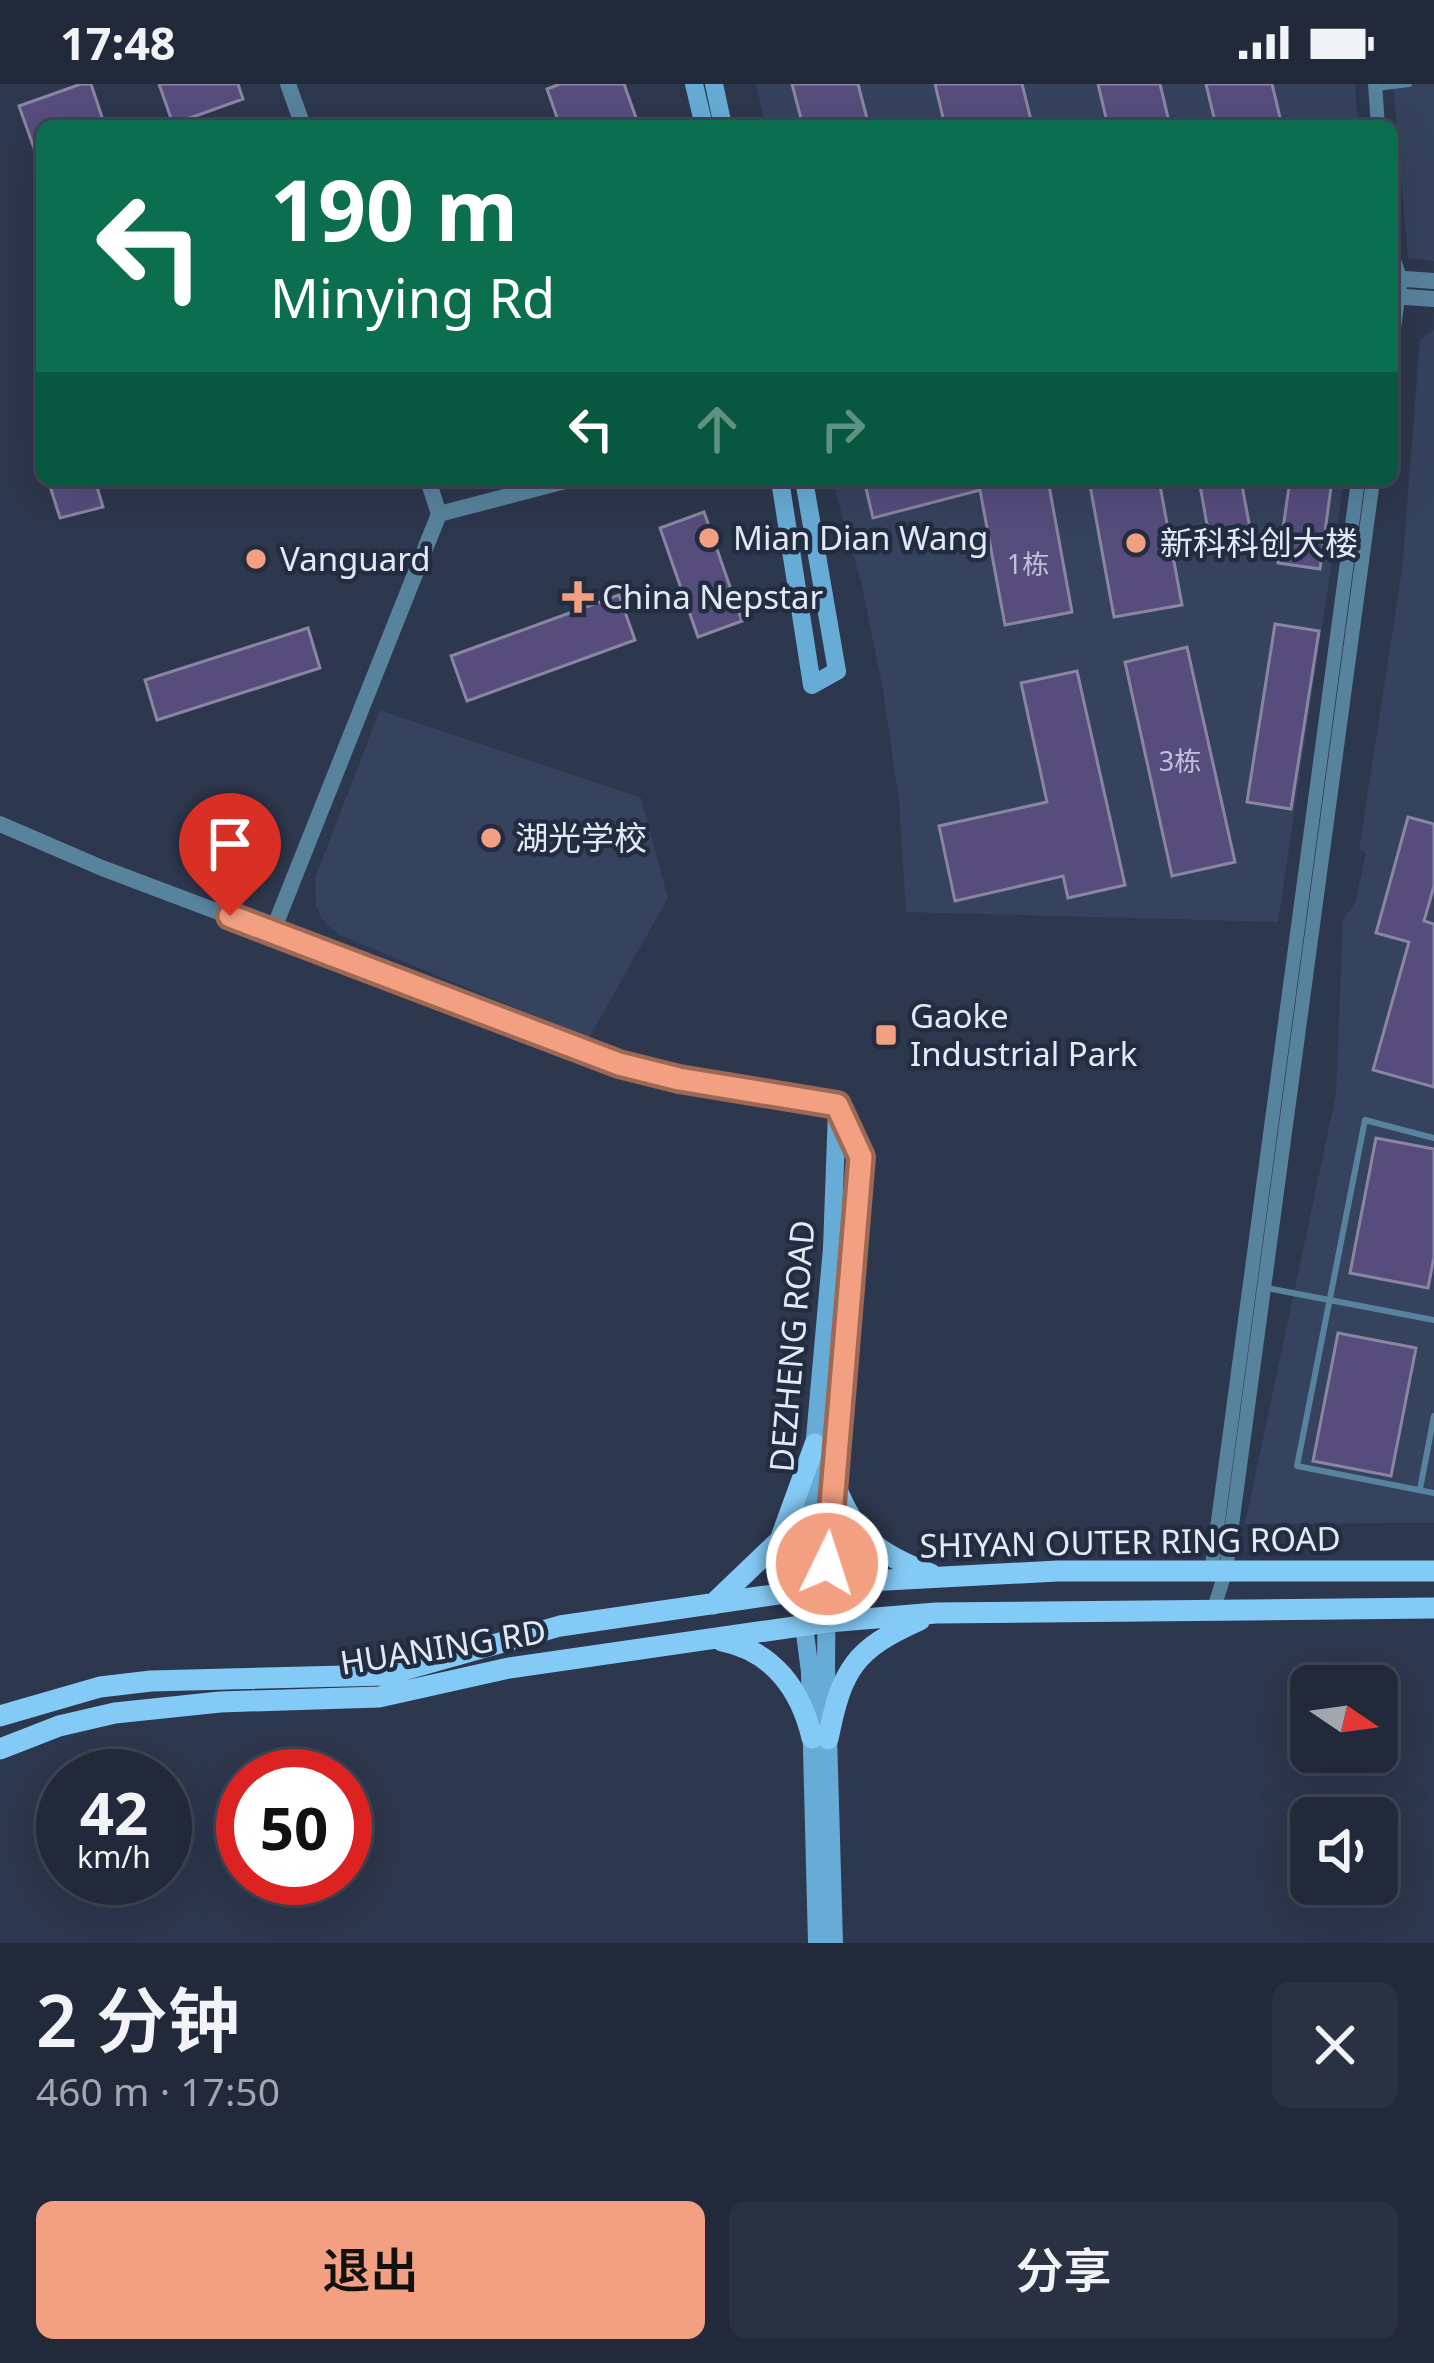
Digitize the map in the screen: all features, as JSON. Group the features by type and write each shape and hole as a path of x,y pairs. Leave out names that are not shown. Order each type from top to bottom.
{"main road":[{"path":"694,84 703,120"},
{"path":"713,84 722,120"},
{"path":"780,486 812,685 837,671 804,486"},
{"name":"DEZHENG ROAD","path":"820,1739 833,1479 861,1157 837,1105"},
{"name":"DEZHENG ROAD","path":"820,1739 803,1591 832,1248 837,1105"},
{"path":"713,1604 780,1540 815,1444"},
{"path":"833,1479 855,1527 870,1543 892,1558 938,1576"},
{"name":"SHIYAN OUTER RING ROAD","path":"803,1591 868,1580 938,1576 1434,1571"},
{"name":"HUANING RD","path":"0,1716 100,1687 151,1681 386,1676 560,1626 803,1591"},
{"name":"SHIYAN OUTER RING ROAD","path":"828,1622 936,1613 1434,1608"},
{"path":"817,1943 820,1739 864,1650 936,1613"},
{"name":"HUANING RD","path":"0,1749 59,1726 115,1713 220,1702 379,1697 509,1669 828,1622"},
{"path":"716,1640 758,1653 774,1665 799,1697 820,1739 835,1943"}],"street":[{"path":"288,84 301,120"},
{"path":"1375,86 1378,120"},
{"path":"1398,287 1434,281"},
{"path":"1398,288 1434,299"},
{"path":"272,933 440,514 430,486"},
{"path":"440,514 545,486"},
{"path":"1214,1608 1357,486"},
{"path":"1218,1570 1264,1287 1372,486"},
{"path":"0,824 101,868 619,1064 679,1079 837,1105"}],"lane":[{"path":"1375,86 1409,84"},
{"path":"1434,1138 1365,1120 1297,1466 1434,1493"},
{"path":"1264,1287 1434,1321"},
{"path":"1420,1490 1434,1416"}],"shaded area":[{"path":"756,84 1355,84 1358,120 764,120"},
{"path":"1393,84 1434,84 1434,261 1408,258"},
{"path":"1434,330 1434,1523 1245,1524 1336,1094 1343,919 1355,903 1366,853 1359,850 1402,570 1420,340"},
{"path":"834,486 1343,486 1278,922 906,912 899,801 861,581"},
{"name":"湖光学校","path":"380,710 641,798 668,898 589,1038 339,935 322,919 316,906 315,878"}],"building":[{"path":"91,84 103,120 36,120 36,154 19,106"},
{"path":"159,84 238,84 243,99 172,120"},
{"path":"560,84 624,84 637,120 558,120 547,89"},
{"path":"792,84 858,84 867,120 801,120"},
{"path":"935,84 1022,84 1031,120 944,120"},
{"path":"1098,84 1160,84 1169,120 1107,120"},
{"path":"1206,84 1272,84 1281,120 1215,120"},
{"path":"50,486 97,486 103,507 60,518"},
{"path":"865,486 1049,486 1072,612 1005,625 980,490 873,518"},
{"name":"新科科创大楼","path":"1090,486 1160,486 1182,605 1114,617"},
{"path":"1200,486 1242,486 1252,539 1211,547"},
{"path":"1289,486 1331,486 1320,569 1278,563"},
{"path":"704,512 742,621 698,637 660,528"},
{"path":"619,595 635,640 467,701 451,656"},
{"path":"1275,624 1319,631 1291,809 1247,802"},
{"path":"308,628 320,668 157,720 145,680"},
{"path":"1187,647 1235,862 1172,876 1125,662"},
{"path":"1077,671 1125,885 1068,898 1063,876 955,901 939,826 1047,802 1021,683"},
{"path":"1408,817 1434,824 1434,886 1424,921 1434,924 1434,1087 1373,1070 1409,942 1376,933"},
{"path":"1376,1138 1434,1149 1434,1257 1428,1288 1350,1273"},
{"path":"1338,1333 1416,1348 1391,1476 1313,1461"}],"place":[{"name":"Mian Dian Wang","path":"709,538"},
{"name":"新科科创大楼","path":"1136,543"},
{"name":"Vanguard","path":"256,559"},
{"name":"China Nepstar","path":"578,597"},
{"name":"湖光学校","path":"491,838"},
{"name":"Gaoke Industrial Park","path":"886,1035"}],"route":[{"path":"230,916 619,1064 679,1079 837,1105 861,1157 827,1564"}]}
